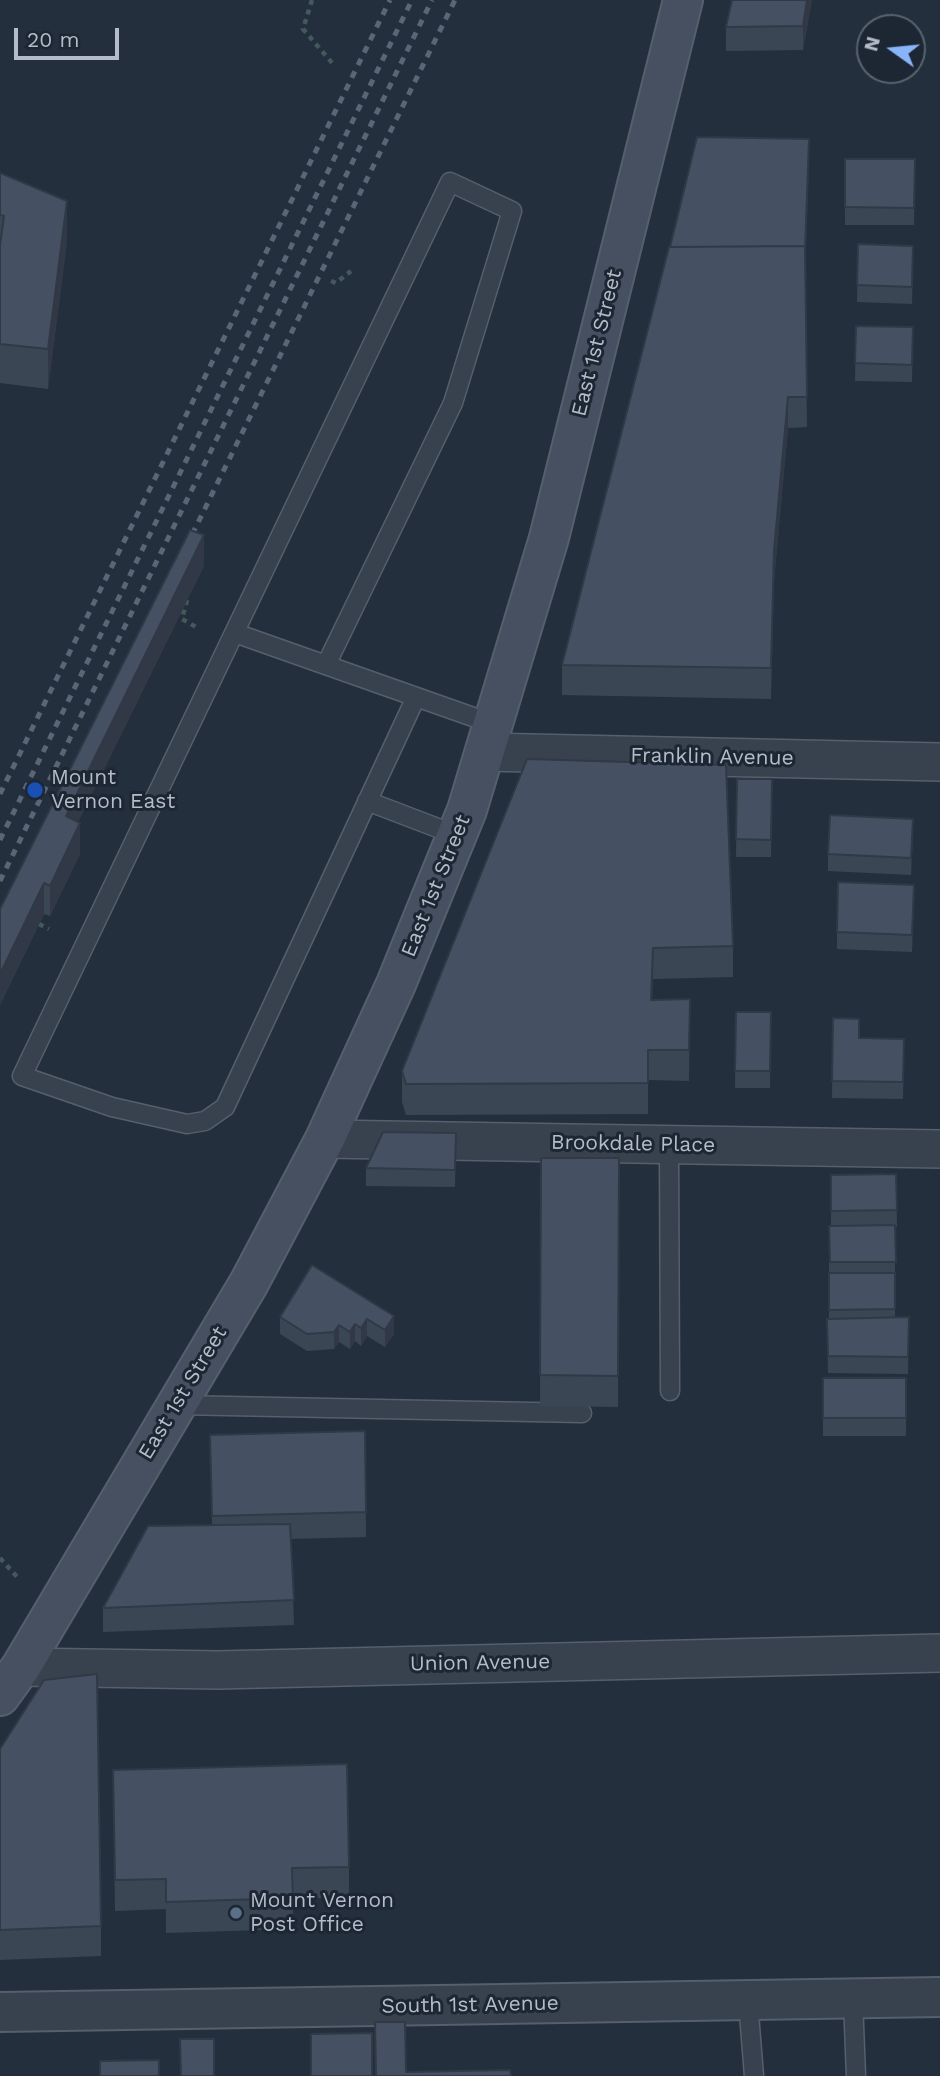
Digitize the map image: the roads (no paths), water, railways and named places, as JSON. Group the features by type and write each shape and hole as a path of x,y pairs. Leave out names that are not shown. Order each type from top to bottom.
{"main road":[{"name":"East 1st Street","path":"7,1673 177,1405 249,1283 325,1139 396,984 467,810 549,538 684,0"}],"street":[{"name":"Franklin Avenue","path":"489,738 940,762"},
{"name":"Brookdale Place","path":"325,1139 940,1149"},
{"name":"Union Avenue","path":"7,1673 940,1653"},
{"name":"South 1st Avenue","path":"0,2012 940,1997"}],"lane":[{"path":"326,665 453,403 512,211 450,182 22,1076 112,1107 187,1124 205,1121 225,1107 416,697"},
{"path":"235,633 416,697 489,738"},
{"path":"367,801 456,835"},
{"path":"669,1144 670,1391"},
{"path":"177,1405 582,1413"},
{"path":"853,1998 856,2076"},
{"path":"748,2001 754,2076"}],"railway":[{"path":"0,794 390,0"},
{"path":"0,840 412,0"},
{"path":"0,881 432,0"},
{"path":"186,547 455,0"}],"place":[{"name":"Mount Vernon East","path":"35,790"},
{"name":"Mount Vernon Post Office","path":"236,1913"}]}
